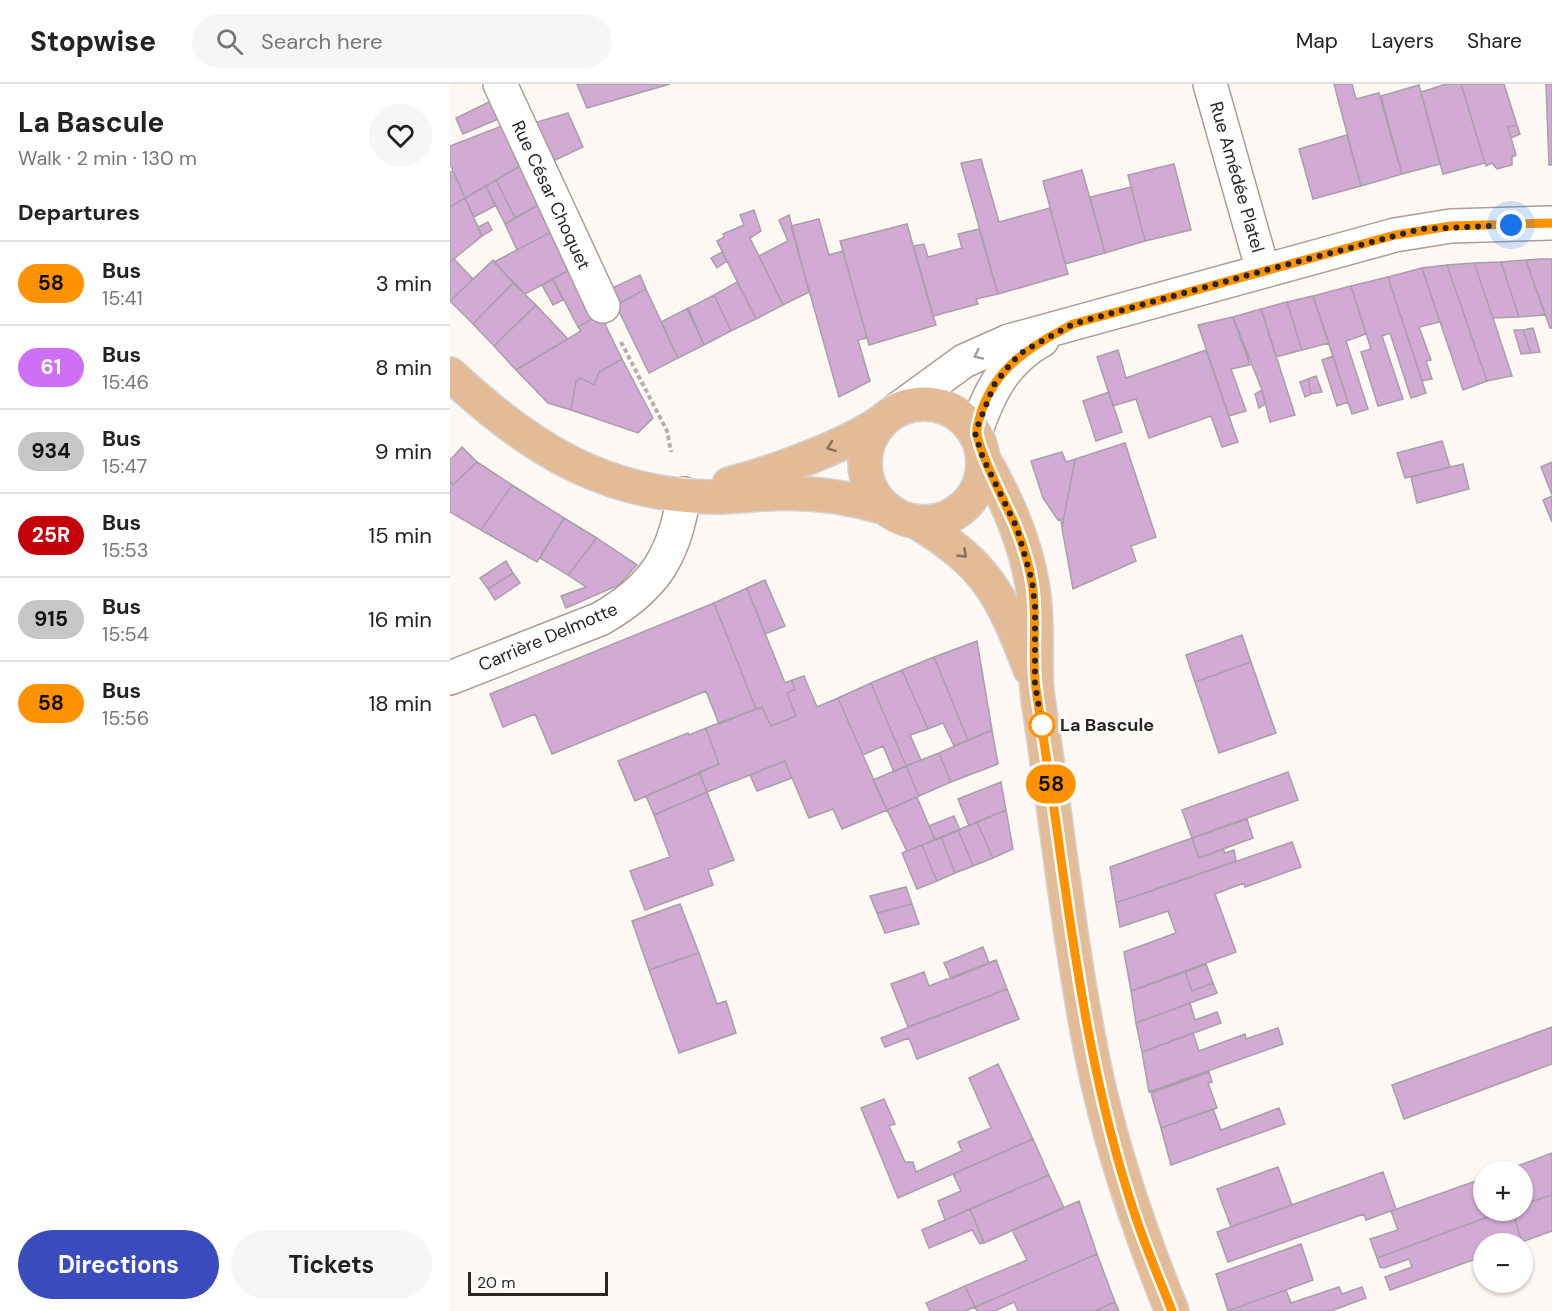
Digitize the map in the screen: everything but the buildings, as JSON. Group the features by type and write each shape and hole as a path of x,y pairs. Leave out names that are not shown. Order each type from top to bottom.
{"main road":[{"path":"450,374 498,418 529,440 584,470 635,487 713,497 766,494 830,495 853,498 900,515 953,544 986,578 1004,607 1035,684"},
{"path":"684,494 760,475 854,438 890,415 917,404 937,405 955,411 979,445 1017,528 1029,572 1035,606 1035,684 1092,1056 1133,1212 1172,1311"},
{"path":"890,415 868,443 865,470 870,487 900,515 939,520 955,514 968,503 981,482 979,445"}],"street":[{"name":"Rue César Choquet","path":"500,84 603,306"},
{"name":"Rue Amédée Platel","path":"1210,84 1263,271"},
{"path":"890,415 964,361 1017,338 1421,229 1552,223"},
{"path":"979,445 987,399 1003,372 1024,351 1073,324"},
{"name":"Carrière Delmotte","path":"450,678 600,619 622,607 659,571 671,550 679,526 684,494"}],"path":[{"path":"603,306 667,431 684,494"}],"bus line":[{"name":"58","path":"1172,1311 1133,1212 1092,1056 1035,684 1036,637 1032,581 1017,528 983,458 980,440 975,433 983,410 994,385 1012,362 1035,344 1073,324 1421,229 1552,223"}],"place":[{"name":"La Bascule","path":"1042,725"}],"route":[{"path":"1042,725 1035,684 1036,637 1032,581 1017,528 983,458 980,440 975,433 994,385 1012,362 1035,344 1073,324 1263,271 1421,229 1511,225"}]}
